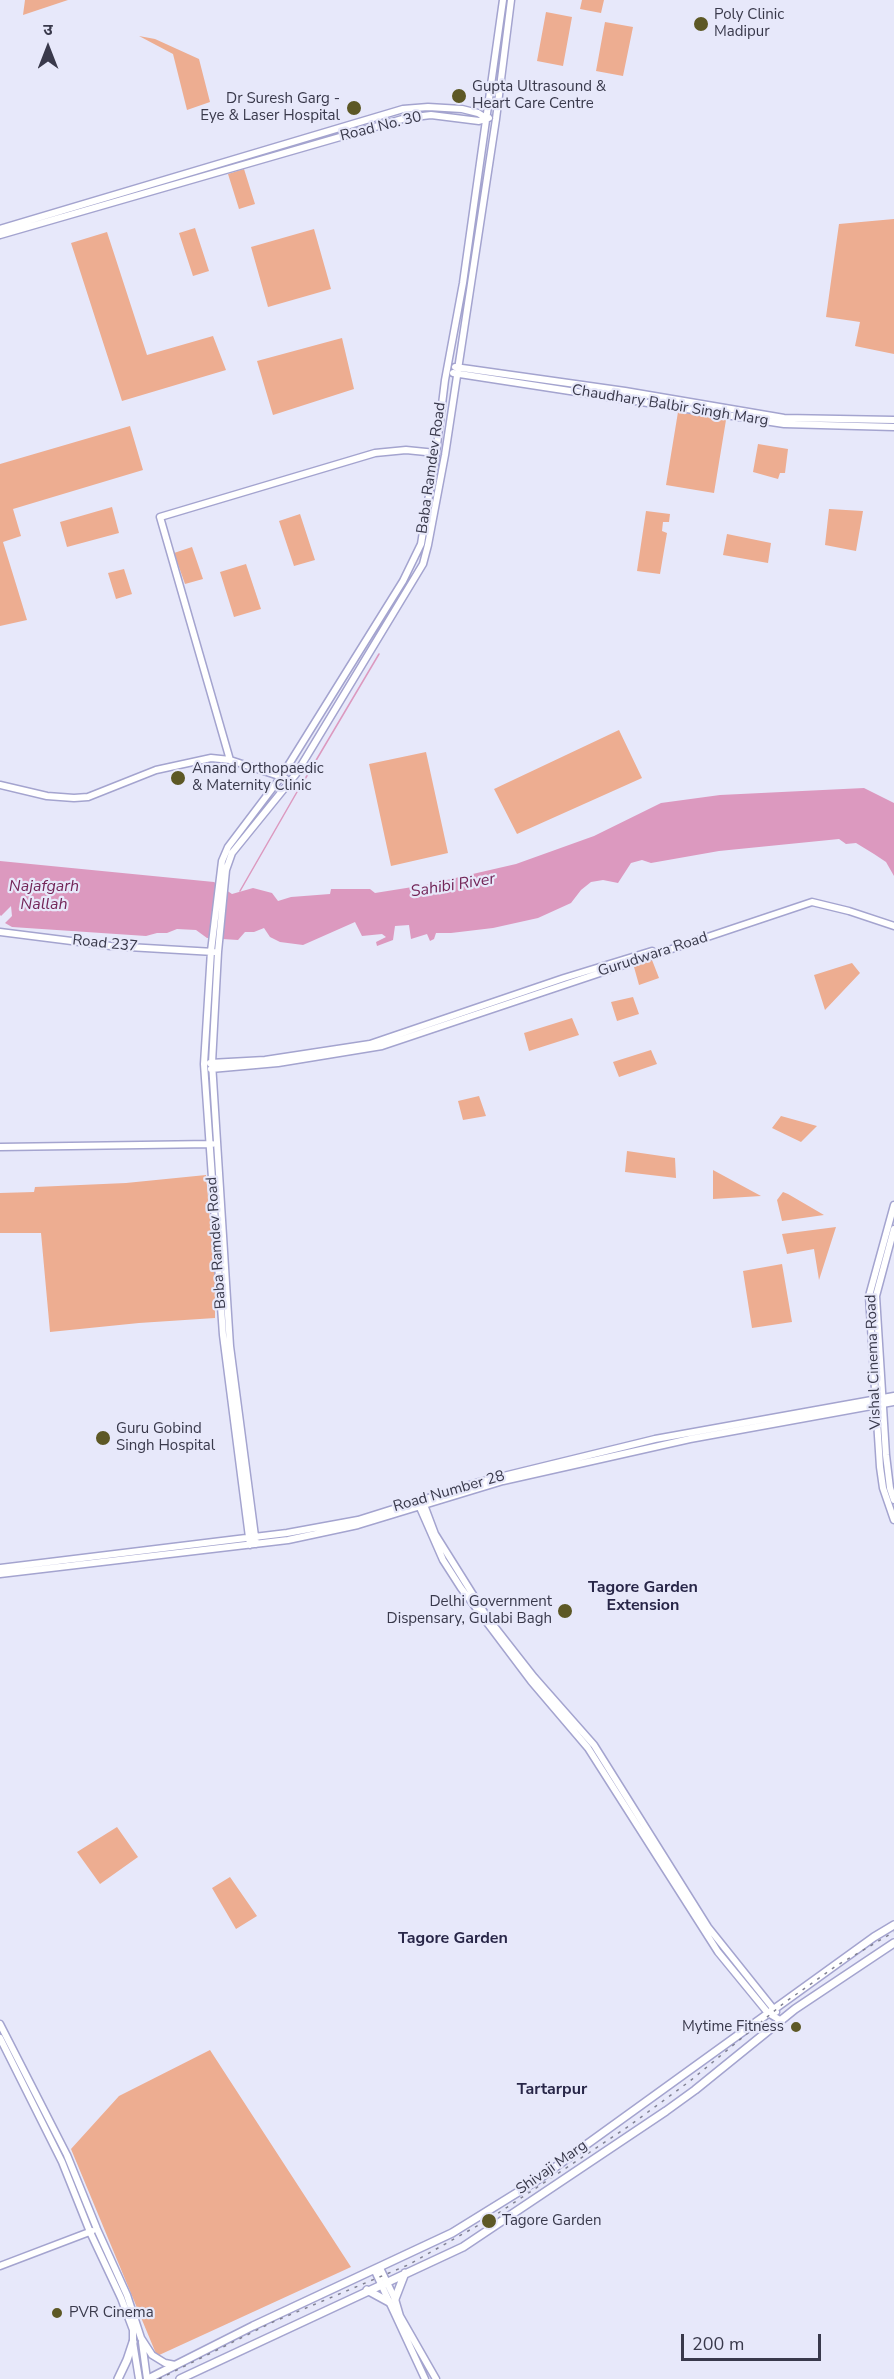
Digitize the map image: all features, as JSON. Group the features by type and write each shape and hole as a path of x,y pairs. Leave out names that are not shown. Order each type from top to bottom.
{"main road":[{"name":"Shivaji Marg","path":"148,2379 253,2326 452,2233 536,2181 874,1937 894,1925"},
{"name":"Shivaji Marg","path":"180,2379 463,2247 695,2090 780,2020 894,1943"},
{"path":"368,2290 392,2300 405,2273"},
{"path":"118,2379 132,2342"}],"street":[{"name":"Baba Ramdev Road","path":"252,1541 232,1412 213,1144 204,1067 222,861 228,847 281,777 416,559 421,544 447,369 463,283 503,0"},
{"path":"221,882 232,853 291,780 423,564 429,545 445,455 456,370 496,119 511,0"},
{"name":"Road No. 30","path":"0,229 403,109 428,107 462,109 478,113 486,118"},
{"name":"Road No. 30","path":"0,235 406,118 432,115 479,121 486,118"},
{"path":"486,118 496,119"},
{"name":"Chaudhary Balbir Singh Marg","path":"447,369 626,391 784,418 894,420"},
{"name":"Chaudhary Balbir Singh Marg","path":"456,370 784,424 894,427"},
{"path":"230,760 160,517 375,453 406,450 436,453"},
{"path":"0,785 47,795 88,797 156,770 211,758 230,760 291,780"},
{"name":"Gurudwara Road","path":"204,1067 370,1044 564,978 721,932 812,902 846,910 894,926"},
{"name":"Road 237","path":"0,932 111,946 214,952"},
{"path":"0,1147 213,1144 214,952"},
{"name":"Vishal Cinema Road","path":"894,1205 869,1296 883,1488 894,1520"},
{"name":"Vishal Cinema Road","path":"894,1229 876,1296 878,1402 888,1475 894,1500"},
{"name":"Road Number 28","path":"0,1568 252,1541 288,1540 358,1525 420,1502 502,1481 667,1444 878,1402 894,1396"},
{"name":"Road Number 28","path":"878,1402 894,1402"},
{"path":"420,1502 442,1560 460,1588 531,1681 588,1748 718,1952 780,2020"},
{"name":"Road Number 28","path":"0,1574 252,1541"},
{"path":"0,2024 67,2155 93,2230 127,2295 141,2338 148,2379"},
{"path":"0,2038 62,2162 121,2298 133,2330 132,2342 140,2379"},
{"path":"0,2266 93,2230"},
{"path":"0,2261 8,2263"},
{"path":"377,2270 436,2379"},
{"path":"392,2300 425,2379"},
{"path":"141,2338 152,2355 165,2363 176,2365"}],"shaded area":[{"path":"25,0 68,0 23,15"},
{"path":"582,0 604,0 601,13 580,9"},
{"path":"546,12 572,17 563,66 537,61"},
{"path":"605,22 633,27 623,76 596,71"},
{"path":"139,36 155,39 199,59 210,102 187,110 173,54"},
{"path":"244,169 255,204 239,209 228,174"},
{"path":"894,219 894,354 855,346 860,322 826,317 839,224"},
{"path":"195,228 209,271 193,276 179,233"},
{"path":"314,229 331,289 268,307 251,247"},
{"path":"107,232 147,355 213,336 226,370 122,401 71,243"},
{"path":"342,338 354,389 273,415 257,361"},
{"path":"678,412 726,420 714,493 666,485"},
{"path":"130,426 143,470 13,509 21,536 3,542 27,620 0,626 0,464"},
{"path":"758,444 788,449 785,473 780,473 778,479 753,472"},
{"path":"112,507 119,533 67,547 60,522"},
{"path":"829,509 863,511 856,551 825,545"},
{"path":"646,511 670,514 669,522 663,522 662,531 667,533 660,574 637,571"},
{"path":"300,514 315,560 294,566 279,521"},
{"path":"727,534 771,543 768,563 723,555"},
{"path":"192,547 203,579 185,584 174,553"},
{"path":"246,564 261,609 234,617 220,572"},
{"path":"124,569 132,594 116,599 108,573"},
{"path":"619,730 642,778 517,834 494,789"},
{"path":"426,752 448,853 391,866 369,764"},
{"path":"652,960 659,978 639,985 634,967"},
{"path":"852,963 860,973 825,1010 814,975"},
{"path":"633,997 639,1014 617,1021 611,1002"},
{"path":"572,1018 579,1035 529,1051 524,1033"},
{"path":"651,1050 657,1064 619,1077 613,1062"},
{"path":"479,1096 486,1116 463,1120 458,1101"},
{"path":"781,1116 817,1126 801,1142 772,1128"},
{"path":"627,1151 675,1158 676,1178 625,1172"},
{"path":"713,1170 761,1196 713,1199"},
{"path":"206,1175 215,1275 215,1318 50,1332 41,1233 0,1233 0,1193 34,1192 35,1187 126,1183"},
{"path":"783,1192 824,1215 782,1221 777,1200"},
{"path":"836,1227 819,1280 814,1249 787,1254 782,1234"},
{"path":"782,1264 792,1322 752,1328 743,1271"},
{"path":"117,1827 138,1857 100,1884 77,1852"},
{"path":"230,1877 257,1916 236,1929 212,1888"},
{"path":"210,2050 351,2267 157,2356 71,2149 119,2096"}],"water":[{"name":"Najafgarh Nallah","path":"864,788 894,803 894,876 886,862 856,843 846,844 839,839 719,851 651,863 642,860 631,863 618,883 603,880 591,882 571,903 538,918 493,928 436,933 434,939 430,941 427,934 411,939 409,925 395,926 393,940 377,946 376,942 386,937 382,934 362,936 355,922 303,945 280,942 270,937 264,928 254,932 245,932 238,940 207,938 196,930 177,929 146,936 12,927 5,923 12,916 11,906 0,915 0,861 214,882 232,894 253,888 272,893 278,901 291,897 330,894 331,889 370,889 375,893 425,885 516,864 594,836 661,803 720,795"}],"waterway":[{"path":"305,779 379,654"},
{"path":"240,891 301,785"}],"railway":[{"path":"159,2379 273,2322 408,2265 491,2218 629,2126 690,2081 784,2003 836,1966 894,1932"}],"place":[{"name":"Poly Clinic Madipur","path":"701,24"},
{"name":"Gupta Ultrasound & Heart Care Centre","path":"459,96"},
{"name":"Dr Suresh Garg - Eye & Laser Hospital","path":"354,108"},
{"name":"Anand Orthopaedic & Maternity Clinic","path":"178,778"},
{"name":"Guru Gobind Singh Hospital","path":"103,1438"},
{"name":"Delhi Government Dispensary, Gulabi Bagh","path":"565,1611"},
{"name":"Mytime Fitness","path":"796,2027"},
{"name":"Tagore Garden","path":"489,2221"},
{"name":"PVR Cinema","path":"57,2313"}],"district":[{"name":"Tagore Garden Extension","path":"643,1597"},
{"name":"Tagore Garden","path":"453,1939"},
{"name":"Tartarpur","path":"552,2090"}],"water label":[{"name":"Sahibi River","path":"453,886"}]}
